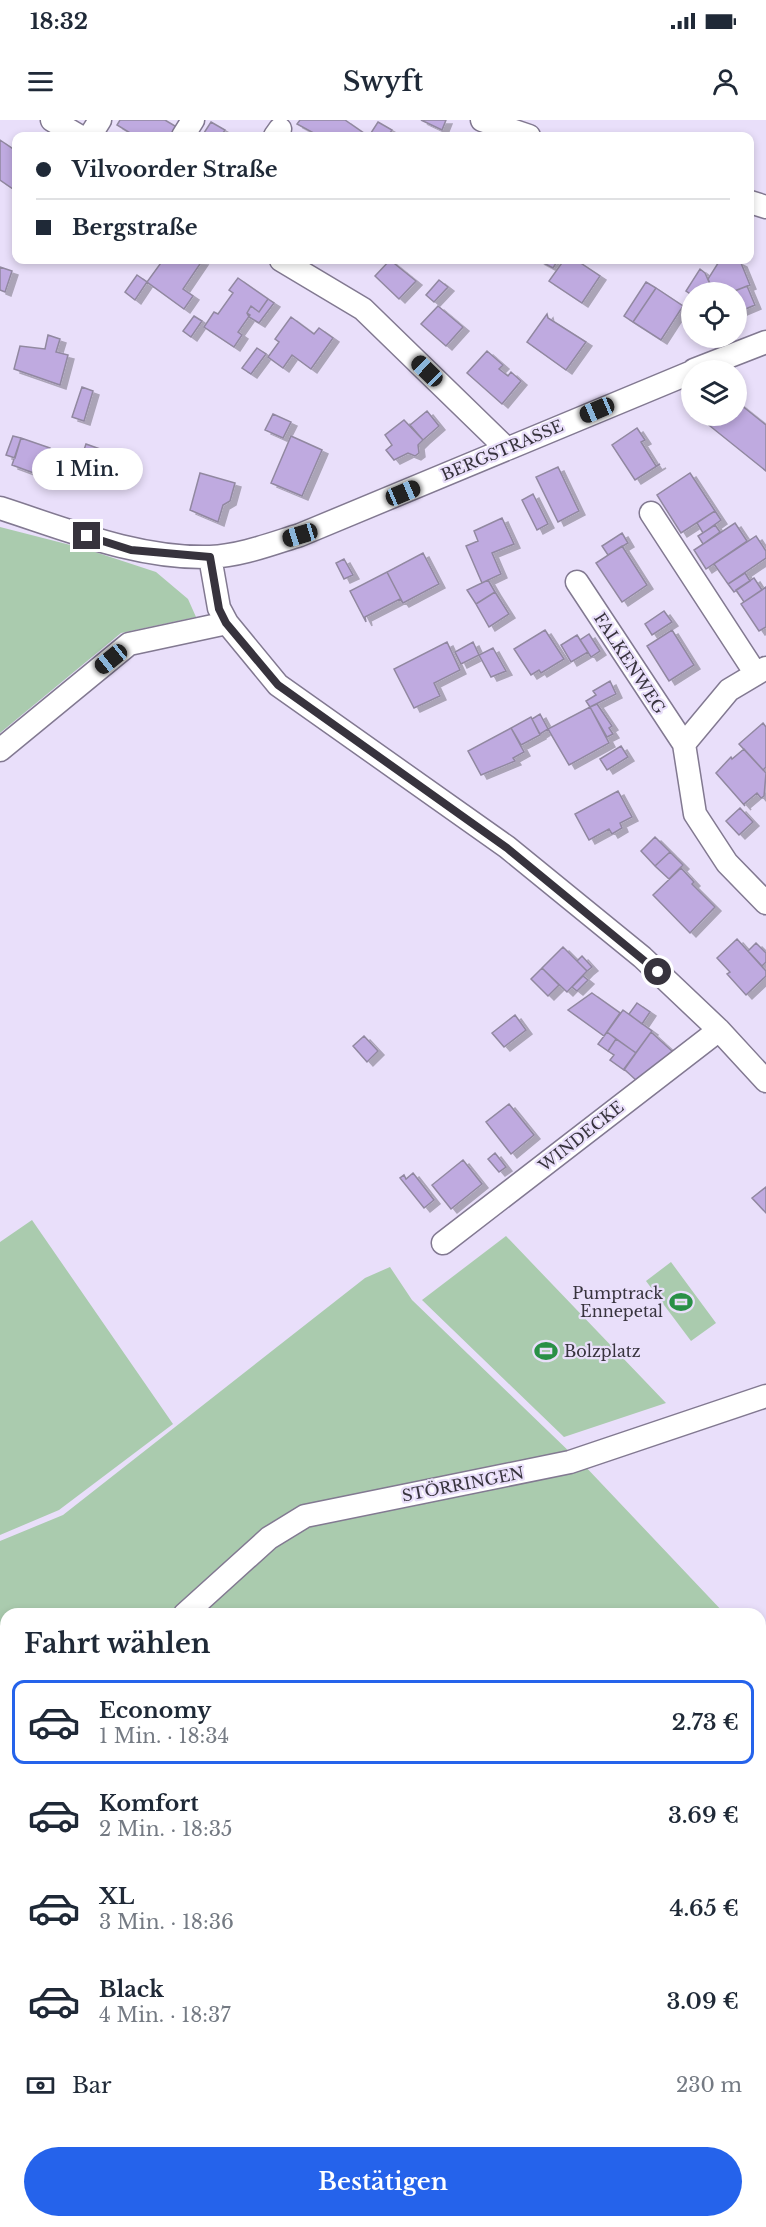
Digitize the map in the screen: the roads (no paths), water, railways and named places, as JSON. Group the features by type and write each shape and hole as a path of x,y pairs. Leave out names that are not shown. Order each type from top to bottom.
{"street":[{"path":"52,120 73,132"},
{"path":"482,120 517,132"},
{"path":"288,264 363,309 507,449"},
{"name":"BERGSTRASSE","path":"721,360 766,342"},
{"name":"BERGSTRASSE","path":"0,508 131,550 210,557 300,535 681,376"},
{"path":"651,513 761,671 729,690 684,744"},
{"path":"210,557 219,609 226,623 278,685 507,848 642,957 719,1030 766,1081"},
{"name":"FALKENWEG","path":"577,582 684,744 695,814 727,863 766,903"},
{"path":"0,750 129,644 226,623"},
{"name":"WINDECKE","path":"443,1243 719,1030"},
{"name":"STÖRRINGEN","path":"192,1608 269,1538 305,1516 570,1462 766,1396"}],"place":[{"name":"Pumptrack Ennepetal","path":"681,1302"},
{"name":"Bolzplatz","path":"546,1351"}]}
